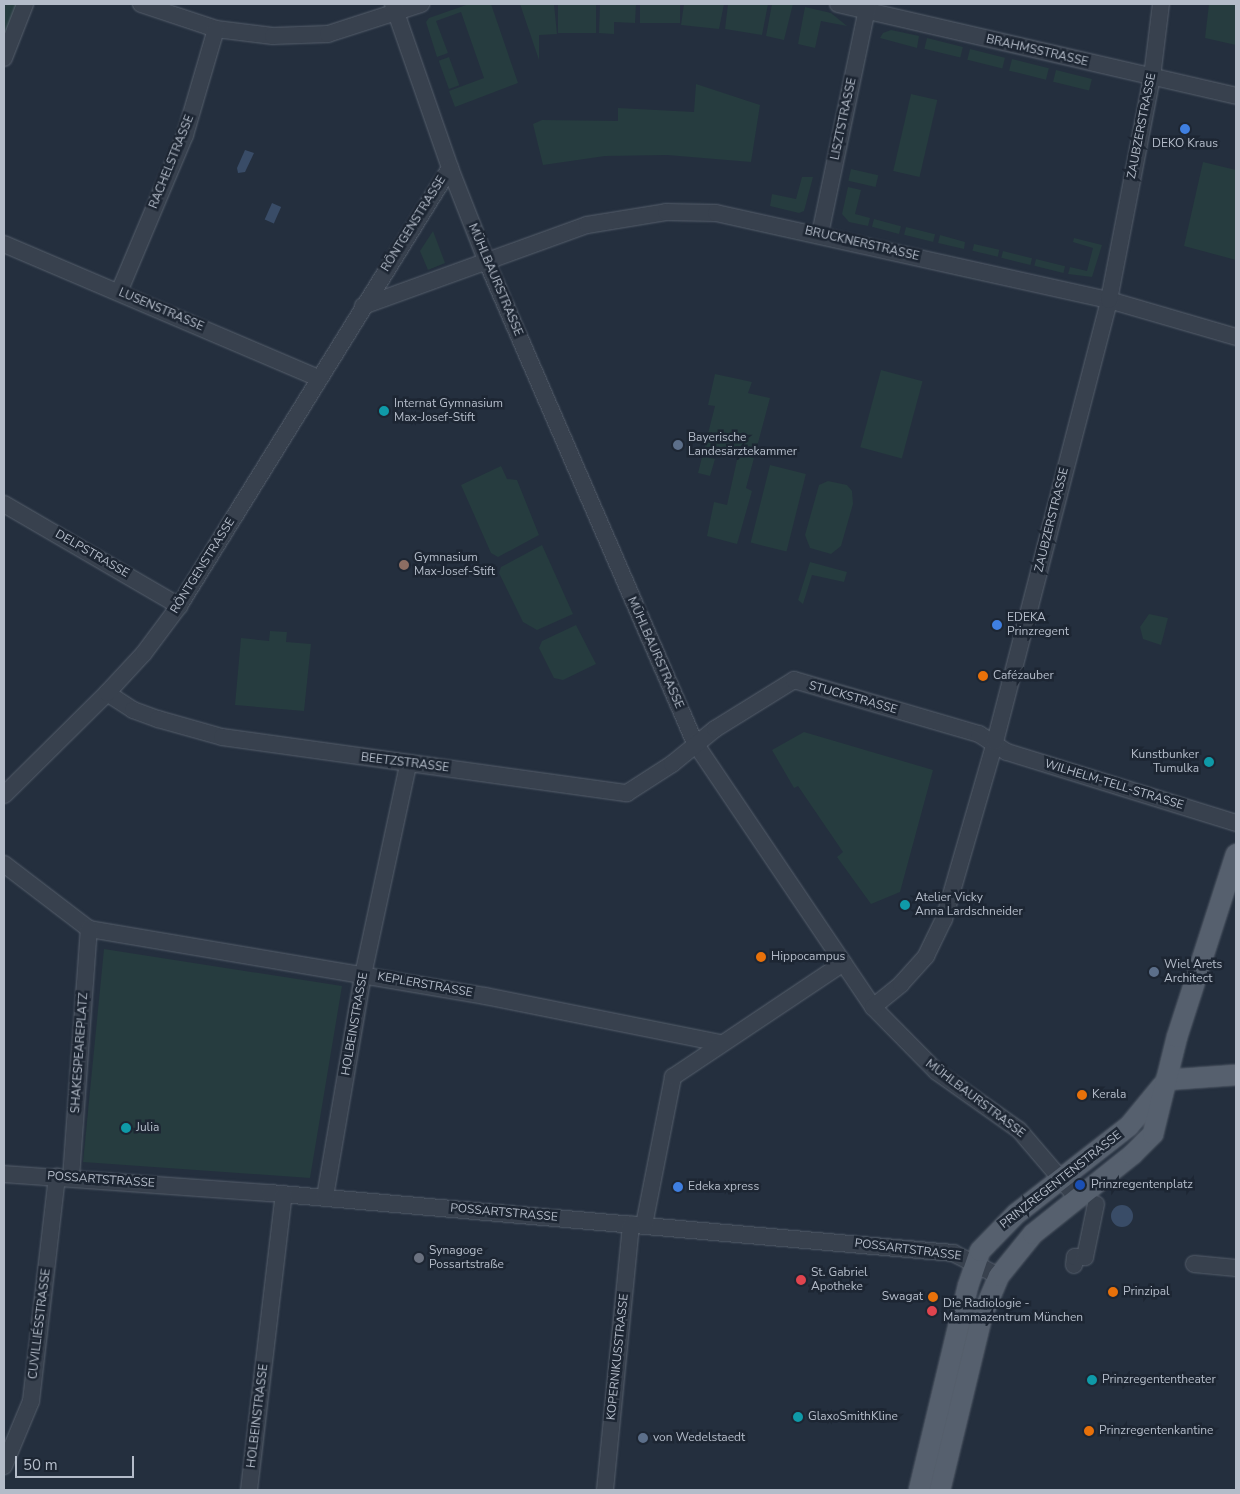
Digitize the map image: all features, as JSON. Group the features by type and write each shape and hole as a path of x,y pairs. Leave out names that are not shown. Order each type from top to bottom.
{"main road":[{"name":"PRINZREGENTENSTRASSE","path":"929,1488 982,1316 999,1276 1026,1241 1087,1201 1150,1138 1156,1126 1166,1080 1236,854"},
{"path":"1166,1080 1236,1075"},
{"name":"PRINZREGENTENSTRASSE","path":"929,1488 975,1261 1004,1224 1137,1119 1166,1080"}],"street":[{"path":"4,58 25,4"},
{"path":"141,4 216,29 273,36 328,34 395,8 421,4"},
{"name":"BRAHMSSTRASSE","path":"838,4 867,8 1236,96"},
{"name":"ZAUBZERSTRASSE","path":"873,1007 901,984 926,956 944,919 995,742 1109,300 1152,77 1161,4"},
{"name":"MÜHLBAURSTRASSE","path":"395,8 450,168 486,260 695,743 873,1007 937,1072 1019,1130 1062,1179 1087,1201"},
{"name":"LISZTSTRASSE","path":"820,234 867,8"},
{"name":"RACHELSTRASSE","path":"119,292 185,135 216,29"},
{"name":"RÖNTGENSTRASSE","path":"7,787 107,693 144,653 179,606 318,378 450,168"},
{"name":"BRUCKNERSTRASSE","path":"486,260 587,225 666,212 716,213 820,234 1109,300 1236,337"},
{"name":"LUSENSTRASSE","path":"4,244 318,378"},
{"path":"364,306 486,260"},
{"name":"DELPSTRASSE","path":"4,504 179,606"},
{"name":"STUCKSTRASSE","path":"695,743 794,680 981,735 995,742"},
{"name":"BEETZSTRASSE","path":"107,693 133,710 193,731 408,765 627,793 672,764 695,743"},
{"name":"WILHELM-TELL-STRASSE","path":"995,742 1007,752 1236,823"},
{"name":"HOLBEINSTRASSE","path":"325,1197 363,975 408,765"},
{"name":"KEPLERSTRASSE","path":"4,864 89,929 363,975 664,1029 720,1043"},
{"name":"SHAKESPEAREPLATZ","path":"64,1177 89,929"},
{"path":"720,1043 843,963"},
{"name":"KOPERNIKUSSTRASSE","path":"605,1490 638,1224 673,1077 720,1043"},
{"name":"POSSARTSTRASSE","path":"4,1174 325,1197 953,1253 975,1261 999,1276"},
{"name":"CUVILLIÉSSTRASSE","path":"4,1466 31,1401 64,1177"},
{"name":"HOLBEINSTRASSE","path":"249,1490 284,1194"},
{"path":"1074,1265 1075,1257 1086,1257 1087,1201"},
{"path":"1194,1264 1236,1268"}],"green space":[{"path":"4,4 19,4 4,40"},
{"path":"469,4 491,4 518,83 455,107 449,91 484,78 461,12 436,21 448,53 437,57 426,22 429,18"},
{"path":"520,4 554,4 557,34 539,35 539,60"},
{"path":"558,4 596,4 596,33 558,33"},
{"path":"600,4 636,4 635,23 614,22 614,34 599,33"},
{"path":"640,4 680,4 680,23 640,23"},
{"path":"684,4 724,4 719,29 681,25"},
{"path":"728,4 768,4 762,35 725,29"},
{"path":"772,4 793,4 784,40 766,36"},
{"path":"1209,4 1236,4 1236,45 1205,38"},
{"path":"805,7 831,13 847,26 821,21 815,48 798,44"},
{"path":"891,30 919,36 917,48 880,38 883,33"},
{"path":"927,38 963,47 960,58 924,49"},
{"path":"970,49 1005,58 1002,68 967,60"},
{"path":"449,57 459,85 449,89 439,61"},
{"path":"1012,59 1049,68 1046,80 1009,71"},
{"path":"1056,70 1092,79 1089,91 1053,82"},
{"path":"696,84 760,105 751,162 667,155 605,156 543,165 533,124 542,120 618,121 618,108 694,112"},
{"path":"911,94 937,100 920,177 893,171"},
{"path":"1203,162 1236,170 1236,260 1184,246"},
{"path":"851,169 878,175 876,187 848,181"},
{"path":"802,177 813,177 804,211 799,213 770,206 772,194 796,199"},
{"path":"848,187 861,190 855,214 870,218 868,226 849,222 842,214"},
{"path":"874,219 901,226 899,234 872,227"},
{"path":"906,227 935,234 933,242 904,235"},
{"path":"433,231 445,263 428,270 420,251"},
{"path":"940,235 965,242 964,249 938,243"},
{"path":"1074,238 1102,245 1092,277 1068,274 1070,267 1087,271 1093,248 1073,242"},
{"path":"974,244 999,250 998,257 972,251"},
{"path":"1003,251 1032,258 1030,265 1001,258"},
{"path":"1036,259 1065,266 1063,273 1034,266"},
{"path":"881,370 923,381 902,458 860,447"},
{"path":"715,374 752,382 748,393 770,398 746,488 752,491 737,544 707,536 714,502 727,505 739,451 712,446 709,458 715,459 710,476 698,473 715,406 708,405"},
{"path":"770,465 806,474 787,552 751,543"},
{"path":"501,466 507,479 517,480 539,535 498,557 491,553 461,485"},
{"path":"828,481 847,485 852,491 853,504 841,546 831,554 810,548 805,535 819,485"},
{"path":"542,545 573,614 537,630 523,622 499,573 501,567"},
{"path":"810,562 847,572 844,582 812,575 803,604 798,600"},
{"path":"1149,614 1168,618 1161,645 1143,639 1140,627"},
{"path":"576,625 596,664 563,680 554,678 539,648 542,641"},
{"path":"270,631 287,632 286,642 311,644 304,711 235,705 241,638 269,641"},
{"path":"804,732 933,770 900,892 871,904 837,857 843,852 798,786 794,788 772,750"},
{"path":"104,949 342,986 310,1178 83,1162"}],"water":[{"path":"245,150 254,153 245,172 238,173 237,168"},
{"path":"272,203 281,207 274,224 265,219"},
{"path":"1118,1205 1126,1205 1133,1212 1133,1220 1126,1227 1118,1227 1111,1220 1111,1212"}],"place":[{"name":"DEKO Kraus","path":"1185,129"},
{"name":"Internat Gymnasium Max-Josef-Stift","path":"384,411"},
{"name":"Bayerische Landesärztekammer","path":"678,445"},
{"name":"Gymnasium Max-Josef-Stift","path":"404,565"},
{"name":"EDEKA Prinzregent","path":"997,625"},
{"name":"Cafézauber","path":"983,676"},
{"name":"Kunstbunker Tumulka","path":"1209,762"},
{"name":"Atelier Vicky Anna Lardschneider","path":"905,905"},
{"name":"Hippocampus","path":"761,957"},
{"name":"Wiel Arets Architect","path":"1154,972"},
{"name":"Kerala","path":"1082,1095"},
{"name":"Julia","path":"126,1128"},
{"name":"Prinzregentenplatz","path":"1080,1185"},
{"name":"Edeka xpress","path":"678,1187"},
{"name":"Synagoge Possartstraße","path":"419,1258"},
{"name":"St. Gabriel Apotheke","path":"801,1280"},
{"name":"Prinzipal","path":"1113,1292"},
{"name":"Swagat","path":"933,1297"},
{"name":"Die Radiologie - Mammazentrum München","path":"932,1311"},
{"name":"Prinzregententheater","path":"1092,1380"},
{"name":"GlaxoSmithKline","path":"798,1417"},
{"name":"Prinzregentenkantine","path":"1089,1431"},
{"name":"von Wedelstaedt","path":"643,1438"}]}
